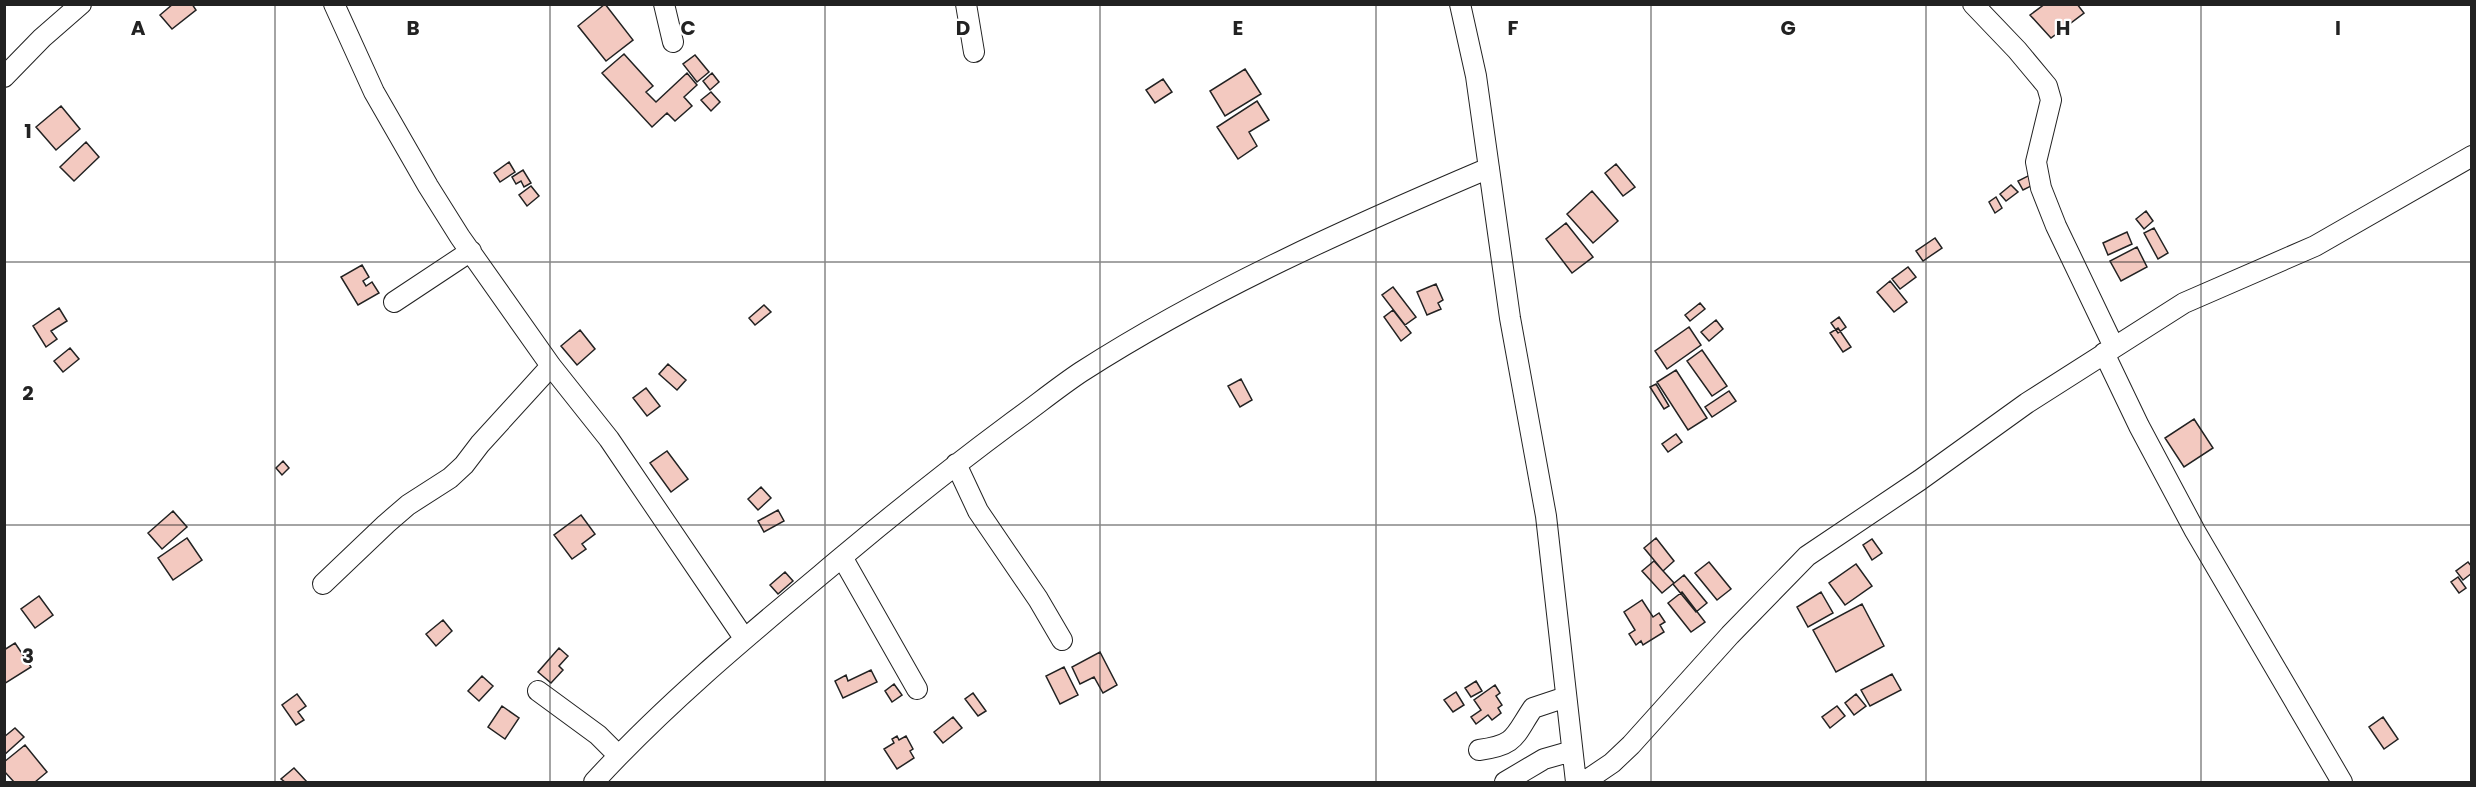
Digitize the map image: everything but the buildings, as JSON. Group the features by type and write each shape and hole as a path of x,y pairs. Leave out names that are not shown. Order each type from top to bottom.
{"street":[{"path":"4,76 42,38 81,4"},
{"path":"334,4 374,92 394,129 471,250 551,366 609,439 744,638"},
{"path":"664,4 672,42"},
{"path":"966,4 974,52"},
{"path":"1460,4 1476,76 1510,318 1546,516 1576,783"},
{"path":"1973,4 2017,50 2047,86 2051,100 2037,162 2041,188 2139,426 2195,531 2342,783"},
{"path":"1584,783 1612,763 1631,745 1730,635 1807,556 1920,480 2027,403 2184,303 2315,246 2472,156"},
{"path":"594,783 618,755 744,638 956,464 1080,373 1180,314 1304,251 1489,168"},
{"path":"394,302 471,250"},
{"path":"323,584 393,518 457,472 551,366"},
{"path":"956,464 978,512 1038,599 1062,640"},
{"path":"842,556 917,689"},
{"path":"538,692 598,735 618,755"},
{"path":"1479,750 1503,746 1518,733 1533,708 1566,697"},
{"path":"1505,783 1544,759 1572,751"}]}
